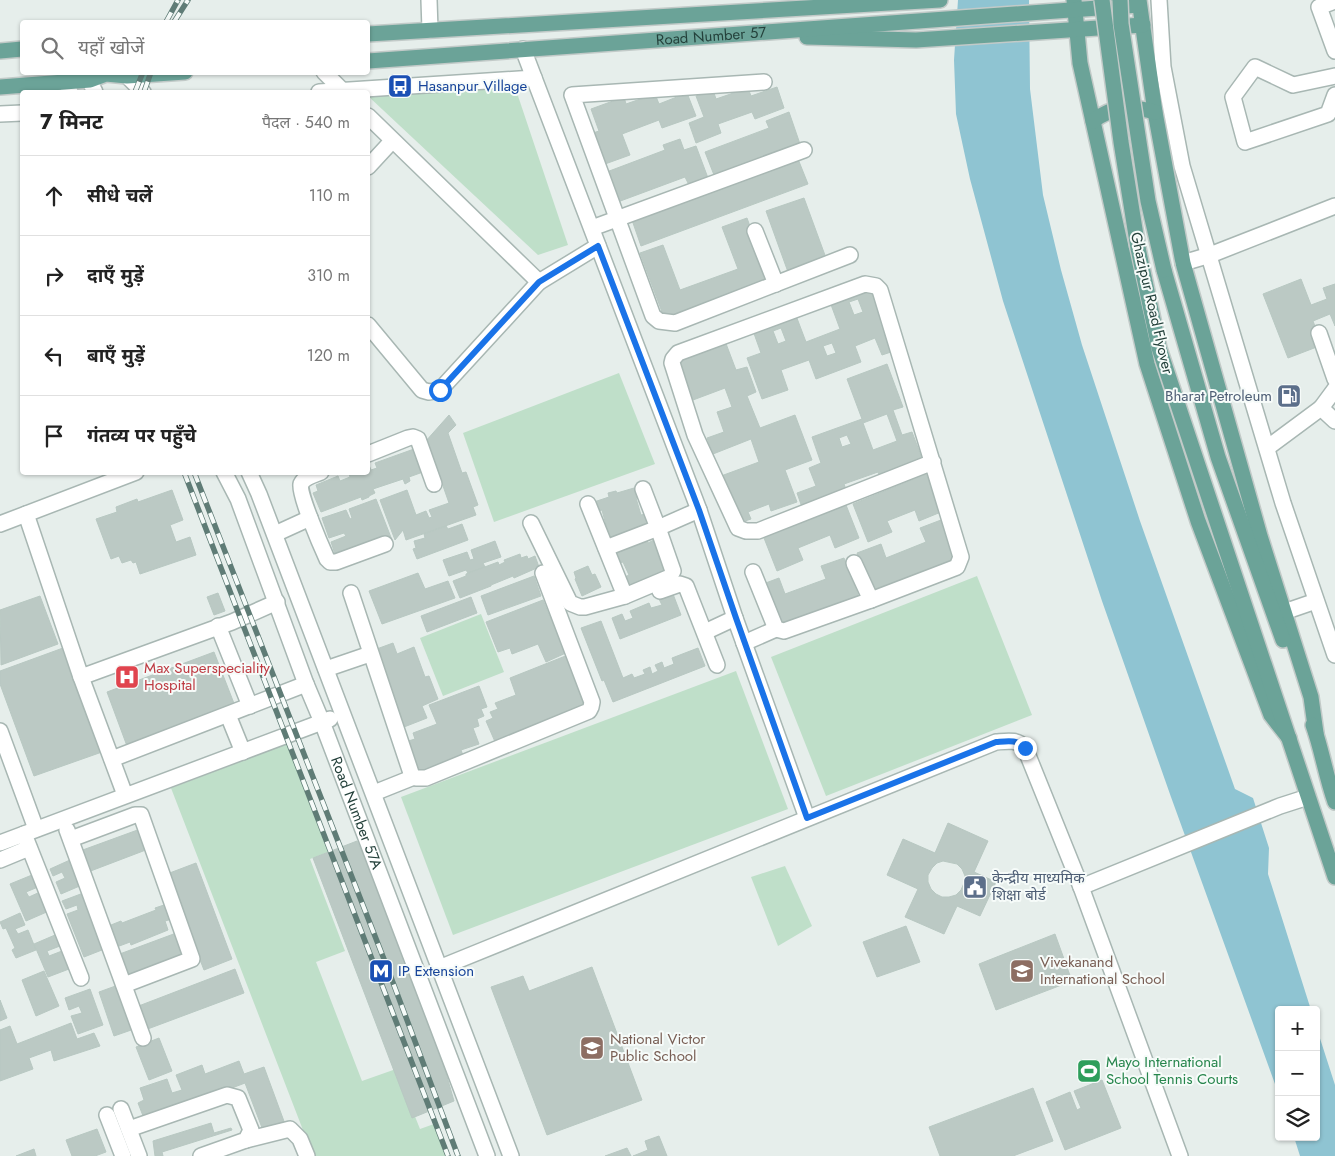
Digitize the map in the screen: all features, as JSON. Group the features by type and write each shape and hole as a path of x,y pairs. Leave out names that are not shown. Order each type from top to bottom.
{"main road":[{"path":"711,14 789,0"},
{"name":"Road Number 57","path":"370,34 940,0"},
{"name":"Ghazipur Road Flyover","path":"1102,0 1121,142 1138,248 1159,348 1335,877"},
{"name":"Ghazipur Road Flyover","path":"1120,0 1121,24 1148,201 1164,270 1218,457 1316,733"},
{"path":"1139,2 1155,112 1183,263 1255,518 1311,697 1316,733 1334,793"},
{"name":"Road Number 57","path":"370,60 1054,11 1074,5 1139,2"},
{"path":"1074,5 1080,63 1147,364 1198,521 1271,715 1289,738"},
{"path":"713,36 916,40 1143,25"},
{"path":"0,51 20,49"},
{"path":"0,87 90,82 104,75"},
{"path":"116,75 142,75"},
{"path":"1093,121 1104,113 1128,107 1155,112"}],"street":[{"path":"1159,0 1163,67 1182,166 1283,503 1335,655"},
{"path":"1335,1 1319,7 1335,51"},
{"path":"429,3 430,30"},
{"path":"523,49 699,510 744,643 807,818"},
{"path":"1335,76 1293,85 1255,67 1233,97 1245,142 1328,114 1335,95"},
{"path":"327,75 342,90"},
{"path":"127,76 141,90"},
{"path":"358,90 534,78"},
{"path":"764,82 572,95 653,316 668,324 675,323 850,255"},
{"path":"0,114 20,113"},
{"path":"370,118 539,282"},
{"path":"370,165 392,141"},
{"path":"592,228 804,150"},
{"path":"1183,263 1210,255 1335,206"},
{"path":"755,231 776,284"},
{"path":"370,327 422,390 435,392 440,390 539,282 598,246"},
{"path":"744,643 776,629 787,631 957,567 961,557 933,462 880,290 876,286 865,284 675,355 672,363 695,435 738,528 746,532 758,532 933,462"},
{"path":"1319,333 1335,379"},
{"path":"1267,448 1321,408 1335,389"},
{"path":"1321,408 1335,422"},
{"path":"674,445 695,435"},
{"path":"370,453 408,438 418,439 434,484"},
{"path":"0,524 128,475"},
{"name":"Road Number 57A","path":"226,475 238,499 306,684 487,1156"},
{"name":"Road Number 57A","path":"250,475 275,534 511,1156"},
{"path":"314,475 306,478 300,488 310,518 330,562 336,562 384,544"},
{"path":"531,523 570,603 585,607 625,596 673,574 643,489"},
{"path":"588,504 625,596"},
{"path":"606,548 699,510"},
{"path":"26,514 81,677 125,796"},
{"path":"275,534 310,518"},
{"path":"854,563 871,600"},
{"path":"753,572 776,629"},
{"path":"374,793 414,777 426,778 589,711 592,702 543,573"},
{"path":"580,618 683,584 686,586 717,665"},
{"path":"351,593 370,654 412,776 414,777"},
{"path":"1284,612 1316,601"},
{"path":"81,677 277,602"},
{"path":"1322,619 1335,610"},
{"path":"704,632 736,618"},
{"path":"218,626 250,706"},
{"path":"326,669 370,654"},
{"path":"112,759 306,684"},
{"path":"0,860 29,837 63,820 343,714"},
{"path":"228,715 242,752"},
{"path":"0,731 29,837 81,978"},
{"path":"439,968 996,742 1011,740 1020,742 1025,748 1081,887 1180,1156"},
{"path":"1081,887 1308,796"},
{"path":"71,839 135,814 141,815 192,959 124,985"},
{"path":"63,820 143,1038"},
{"path":"0,843 29,837"},
{"path":"128,1129 227,1094 238,1098 251,1130 246,1140"},
{"path":"123,1156 114,1112 128,1129 139,1156"},
{"path":"201,1156 246,1140 290,1129 300,1139 307,1156"}],"green space":[{"path":"514,84 568,245 538,255 370,96"},
{"path":"619,373 655,464 494,522 463,433"},
{"path":"977,576 1032,715 826,796 771,657"},
{"path":"481,614 504,672 443,696 420,638"},
{"path":"736,671 788,809 453,935 401,797"},
{"path":"287,744 328,852 310,859 345,951 316,962 362,1081 396,1069 420,1129 434,1124 446,1156 313,1156 171,788"},
{"path":"785,866 812,926 778,946 751,877"}],"water":[{"path":"958,0 1029,0 1030,89 1043,195 1061,270 1082,345 1140,521 1235,789 1253,798 1269,848 1268,874 1310,1006 1275,1006 1275,1084 1102,601 1003,301 970,179 956,114 954,60"},
{"path":"1320,1038 1335,1085 1335,1156 1300,1156 1295,1141 1320,1141"}],"building":[{"path":"777,87 784,108 755,119 752,112 718,124 721,133 696,143 689,123 704,117 696,96 713,90 716,99 748,88 751,96"},
{"path":"687,93 696,116 662,128 659,120 622,134 630,155 605,164 593,133 599,131 591,109 624,97 626,104 655,94 659,104"},
{"path":"789,112 800,144 714,175 705,152 769,128 766,121"},
{"path":"680,139 684,150 696,146 708,178 689,185 685,177 615,203 604,173 665,150 663,145"},
{"path":"798,159 808,184 641,246 632,220"},
{"path":"804,198 826,258 788,272 766,211"},
{"path":"747,218 770,281 665,320 640,253 663,245 680,290 738,269 722,227"},
{"path":"1301,279 1311,305 1327,299 1323,288 1335,284 1335,326 1330,314 1313,321 1322,345 1288,358 1263,294"},
{"path":"870,287 894,351 882,355 875,338 855,346 861,362 816,379 809,360 781,370 788,390 762,399 747,358 761,353 752,328 795,313 806,342 840,329 830,302","holes":["858,299 863,312 854,315 849,302","781,328 786,341 778,344 773,331","832,343 836,353 827,356 823,346"]},
{"path":"725,341 736,370 747,367 756,392 747,396 760,428 795,415 812,460 785,470 797,502 771,511 769,504 748,512 751,519 739,523 721,476 759,462 751,439 713,454 707,438 724,432 717,412 732,407 725,388 693,400 678,359"},
{"path":"887,364 903,407 893,410 902,435 912,432 923,461 880,479 878,472 844,484 847,492 803,510 797,493 816,486 809,468 821,463 812,437 862,419 847,379","holes":["887,414 897,441 873,450 863,423","847,435 851,444 842,447 839,438"]},
{"path":"449,415 456,425 448,433 462,473 466,472 478,505 473,507 476,515 406,540 403,530 395,540 380,500 407,490 416,515 426,511 429,518 432,517 429,510 449,503 429,446 427,447 425,442"},
{"path":"414,449 423,472 409,477 410,481 405,484 403,479 373,489 375,493 369,497 362,500 361,497 321,512 313,493 318,491 316,485 338,476 340,481 350,477 350,475 370,475 370,468 371,470 377,468 375,463"},
{"path":"926,474 941,512 919,521 915,510 887,521 892,532 868,542 853,504"},
{"path":"634,488 641,515 645,514 650,528 610,540 602,510 598,511 594,502 609,497 608,493 616,491 617,493"},
{"path":"172,490 183,520 170,525 176,542 190,537 196,555 140,574 136,562 133,563 131,560 122,563 119,556 111,559 96,519 117,512 116,507 137,499 138,502"},
{"path":"376,499 392,540 337,560 331,542 346,536 344,533 329,538 322,518 346,510 350,519 352,518 349,509"},
{"path":"846,505 859,538 835,548 830,535 798,548 803,560 777,571 764,538"},
{"path":"941,520 958,562 874,595 857,553 881,544 886,558 926,542 920,528"},
{"path":"462,524 468,540 417,559 413,549 416,548 414,541 425,538 424,534 446,526 448,529"},
{"path":"645,536 648,543 656,539 671,573 630,590 625,577 629,575 623,562 619,563 613,550"},
{"path":"495,541 501,557 483,563 485,567 468,573 466,570 449,576 443,560 467,552 470,560 474,559 471,550"},
{"path":"520,554 521,558 527,556 528,559 535,556 539,567 460,598 453,581 498,562 499,565 505,562 504,560"},
{"path":"844,558 859,597 778,626 763,584 779,578 785,594 826,579 821,566"},
{"path":"588,566 592,575 595,574 601,587 582,596 574,572"},
{"path":"418,573 425,589 448,581 455,598 382,624 369,591"},
{"path":"534,576 541,596 488,615 481,596"},
{"path":"218,593 225,611 214,615 207,597"},
{"path":"673,594 681,615 620,639 612,618 622,614 625,621 633,618 630,611 649,603 651,608 662,605 659,599"},
{"path":"40,596 58,644 1,665 0,610"},
{"path":"471,597 477,613 427,632 421,616"},
{"path":"543,600 550,617 556,615 568,652 546,662 538,644 512,654 510,648 498,652 486,622"},
{"path":"601,621 623,678 632,674 634,678 645,674 643,670 650,667 652,674 658,671 655,665 662,662 664,668 674,664 672,658 698,648 705,666 613,702 604,680 602,681 581,628"},
{"path":"393,643 397,654 414,647 425,677 429,676 438,699 422,706 427,718 404,727 374,650"},
{"path":"63,648 102,752 34,776 0,684 0,671"},
{"path":"214,652 235,706 127,746 107,692"},
{"path":"568,655 584,706 496,744 486,721 493,718 490,712 498,709 495,703 516,695 510,678"},
{"path":"479,686 487,707 481,709 484,716 477,719 479,726 473,728 479,744 461,750 464,758 418,776 405,742 415,739 413,733 437,724 429,705"},
{"path":"948,823 988,841 974,872 996,882 980,916 957,906 944,934 905,917 918,889 887,875 903,839 935,853","holes":["943,861 957,864 965,876 961,890 956,895 949,897 942,897 936,894 928,882 928,875 932,868 937,863"]},
{"path":"143,828 151,848 88,872 80,851"},
{"name":"IP Extension","path":"357,841 388,907 435,1035 454,1101 412,1118 313,858"},
{"path":"70,860 82,885 61,894 56,882 65,878 62,872 53,876 50,869"},
{"path":"196,863 232,959 204,970 167,874"},
{"path":"32,875 38,887 26,892 29,897 40,892 49,911 26,921 10,884"},
{"path":"86,892 107,948 84,957 67,914 78,910 77,905 66,909 62,901"},
{"path":"167,904 172,919 165,921 168,930 131,945 130,942 114,948 106,927 121,921 122,923"},
{"path":"20,913 25,925 15,929 18,934 28,930 36,950 16,958 12,950 15,948 6,928 3,929 0,922"},
{"path":"906,926 920,962 877,977 863,942"},
{"path":"179,932 188,955 126,979 117,955"},
{"path":"1055,934 1072,981 996,1010 979,964"},
{"path":"55,935 60,946 47,951 49,956 62,951 69,969 48,977 34,944"},
{"path":"592,967 642,1100 547,1135 491,987 523,976 529,991"},
{"path":"235,969 244,993 145,1030 136,1007"},
{"path":"44,971 59,1006 36,1016 22,980"},
{"path":"121,984 137,1028 114,1036 99,992"},
{"path":"90,989 103,1025 78,1034 71,1016 82,1013 79,1006 69,1010 65,998"},
{"path":"0,1000 7,1018 0,1021"},
{"path":"71,1023 77,1039 94,1033 100,1046 54,1061 51,1050 29,1058 33,1069 0,1081 0,1030 10,1026 17,1044"},
{"path":"159,1038 172,1071 149,1080 136,1047"},
{"path":"239,1061 244,1074 264,1067 285,1124 264,1133 245,1083 145,1121 138,1103 144,1100 140,1088 167,1079 172,1093 182,1090 176,1075 202,1065 205,1074"},
{"path":"1102,1080 1121,1128 1065,1150 1046,1102 1070,1092 1077,1110 1081,1108 1074,1091"},
{"path":"1033,1088 1053,1141 1013,1156 940,1156 929,1127"},
{"path":"211,1123 214,1133 231,1128 232,1130 162,1152 163,1156 155,1156 153,1141"},
{"path":"97,1129 106,1152 95,1156 72,1156 66,1140"},
{"path":"659,1136 667,1156 633,1156 648,1150 645,1141"},
{"path":"627,1148 631,1156 605,1156"},
{"path":"34,1149 36,1156 16,1156"}],"railway":[{"path":"167,20 178,0"},
{"path":"175,20 188,0"},
{"path":"136,90 142,75"},
{"path":"145,90 150,75"},
{"path":"185,475 448,1156"},
{"path":"195,475 389,972 458,1156"}],"place":[{"name":"Hasanpur Village","path":"400,86"},
{"name":"Bharat Petroleum","path":"1289,396"},
{"name":"Max Superspeciality Hospital","path":"127,677"},
{"name":"केन्द्रीय माध्यमिक शिक्षा बोर्ड","path":"975,887"},
{"name":"IP Extension","path":"381,971"},
{"name":"Vivekanand International School","path":"1022,971"},
{"name":"National Victor Public School","path":"592,1048"},
{"name":"Mayo International School Tennis Courts","path":"1089,1071"}],"route":[{"path":"440,390 539,282 598,246 699,510 807,818 996,742 1011,740 1020,742 1025,748"}]}
